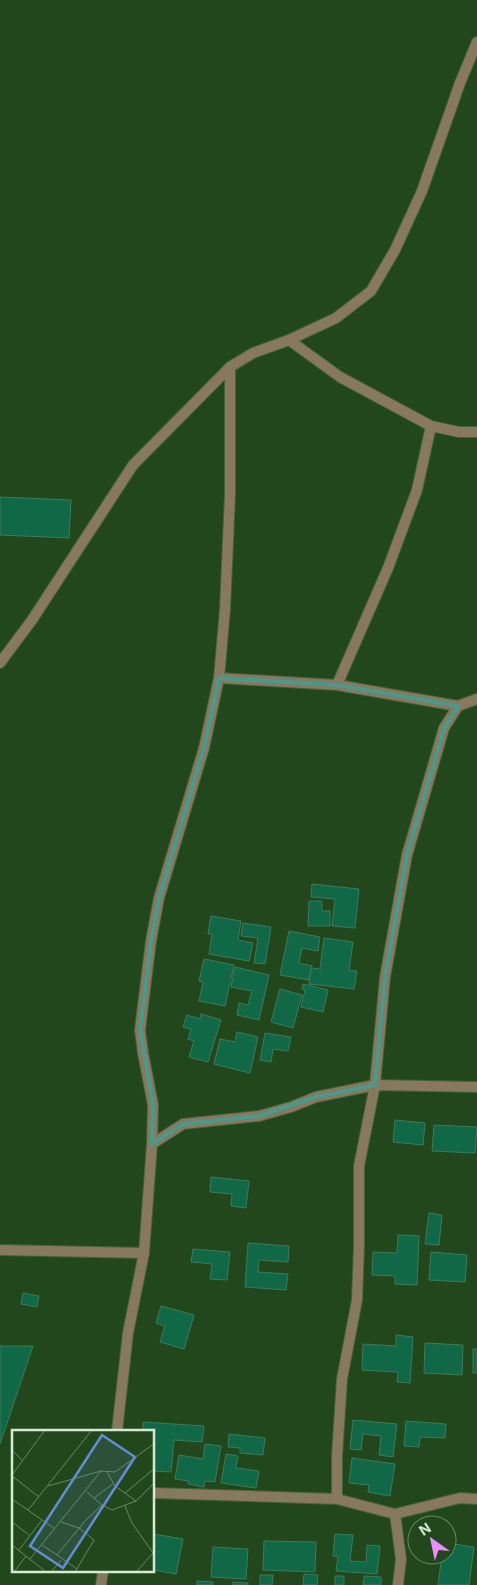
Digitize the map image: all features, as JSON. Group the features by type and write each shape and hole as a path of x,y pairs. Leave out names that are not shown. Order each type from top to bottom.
{"street":[{"path":"0,663 32,620 133,464 230,367 253,354 336,318 371,291 395,250 422,191 460,83 477,42"},
{"path":"289,340 340,377 431,426 460,432 477,432"},
{"path":"117,1430 128,1333 144,1253 152,1144 153,1105 140,1030 151,941 159,898 204,748 219,678 226,609 230,495 230,367"},
{"path":"337,685 388,568 417,490 431,426"},
{"path":"219,678 337,685 458,706 477,699"},
{"path":"337,1499 336,1456 342,1379 357,1300 359,1166 376,1085 385,977 407,855 444,728 458,706"},
{"path":"152,1144 183,1124 259,1116 291,1107 316,1097 376,1085 477,1087"},
{"path":"0,1250 144,1253"},
{"path":"155,1493 337,1499 395,1514 460,1498 477,1499"},
{"path":"395,1514 401,1559 398,1585"},
{"path":"101,1585 103,1572"}],"highlighted area":[{"path":"219,678 337,685 458,706 444,728 407,855 385,977 375,1085 316,1097 259,1116 183,1124 152,1144 153,1105 140,1030 151,941 159,898 204,748"}],"building":[{"path":"0,497 71,500 69,538 0,535"},
{"path":"312,884 359,889 355,928 332,926 335,899 311,897"},
{"path":"309,901 322,901 322,911 330,911 330,926 308,926"},
{"path":"211,916 241,921 238,940 253,943 249,961 209,954 212,934 208,934"},
{"path":"243,923 271,927 265,964 254,963 258,938 241,936"},
{"path":"289,931 320,937 318,951 302,948 299,963 312,966 309,980 280,975"},
{"path":"324,938 353,942 349,970 357,971 354,989 309,984 311,968 320,969"},
{"path":"204,959 234,965 225,1006 199,1001 203,982 199,981"},
{"path":"235,967 269,975 259,1020 237,1015 239,1003 248,1005 252,991 231,987"},
{"path":"303,984 328,990 323,1012 301,1007 305,990 302,989"},
{"path":"280,989 302,995 293,1028 271,1022"},
{"path":"201,1014 221,1020 208,1062 189,1057 194,1041 188,1039 191,1029 183,1027 187,1015 200,1019"},
{"path":"237,1032 258,1037 250,1073 214,1064 220,1039 235,1042"},
{"path":"265,1033 291,1037 288,1051 273,1049 271,1062 260,1060"},
{"path":"395,1120 425,1123 423,1145 393,1142"},
{"path":"434,1125 477,1127 475,1153 432,1151"},
{"path":"211,1177 249,1181 246,1208 231,1206 232,1194 210,1192"},
{"path":"429,1213 442,1215 439,1245 425,1244"},
{"path":"398,1235 419,1236 417,1285 395,1284 395,1276 372,1275 373,1252 397,1253"},
{"path":"248,1243 289,1246 288,1262 259,1260 258,1272 288,1274 286,1290 245,1287"},
{"path":"193,1249 230,1252 227,1280 210,1279 212,1264 191,1262"},
{"path":"431,1252 467,1255 465,1282 429,1280"},
{"path":"23,1293 39,1296 37,1307 21,1304"},
{"path":"161,1306 194,1315 184,1349 160,1342 165,1326 156,1323"},
{"path":"396,1335 413,1337 410,1383 397,1382 398,1372 362,1370 363,1344 396,1346"},
{"path":"425,1343 463,1345 462,1375 424,1373"},
{"path":"0,1346 33,1346 0,1444"},
{"path":"473,1349 477,1349 477,1373 473,1373"},
{"path":"353,1420 397,1424 393,1457 379,1455 381,1436 363,1434 361,1450 350,1449"},
{"path":"406,1421 446,1424 445,1438 420,1437 419,1447 404,1446"},
{"path":"143,1422 204,1426 202,1442 174,1440 171,1472 155,1471 155,1430 143,1430"},
{"path":"229,1434 265,1438 263,1455 240,1453 240,1448 228,1447"},
{"path":"205,1444 221,1446 215,1482 205,1481 204,1487 188,1484 189,1481 175,1479 179,1455 203,1459"},
{"path":"226,1454 238,1456 236,1468 259,1471 256,1488 221,1483"},
{"path":"352,1458 395,1464 390,1496 368,1492 369,1485 349,1483"},
{"path":"155,1534 183,1539 176,1574 155,1570"},
{"path":"335,1534 353,1535 350,1561 366,1562 367,1545 380,1546 377,1574 336,1571 338,1557 333,1556"},
{"path":"264,1541 316,1542 315,1572 263,1570"},
{"path":"457,1544 474,1547 469,1585 438,1585 441,1565 457,1565"},
{"path":"213,1547 248,1549 246,1579 211,1577"},
{"path":"304,1574 318,1575 317,1585 303,1585"},
{"path":"260,1575 273,1575 272,1585 260,1585"},
{"path":"335,1576 344,1576 344,1585 335,1585"},
{"path":"364,1576 381,1577 381,1585 363,1585"},
{"path":"197,1581 213,1582 213,1585 197,1585"},
{"path":"233,1582 248,1583 248,1585 233,1585"}]}
